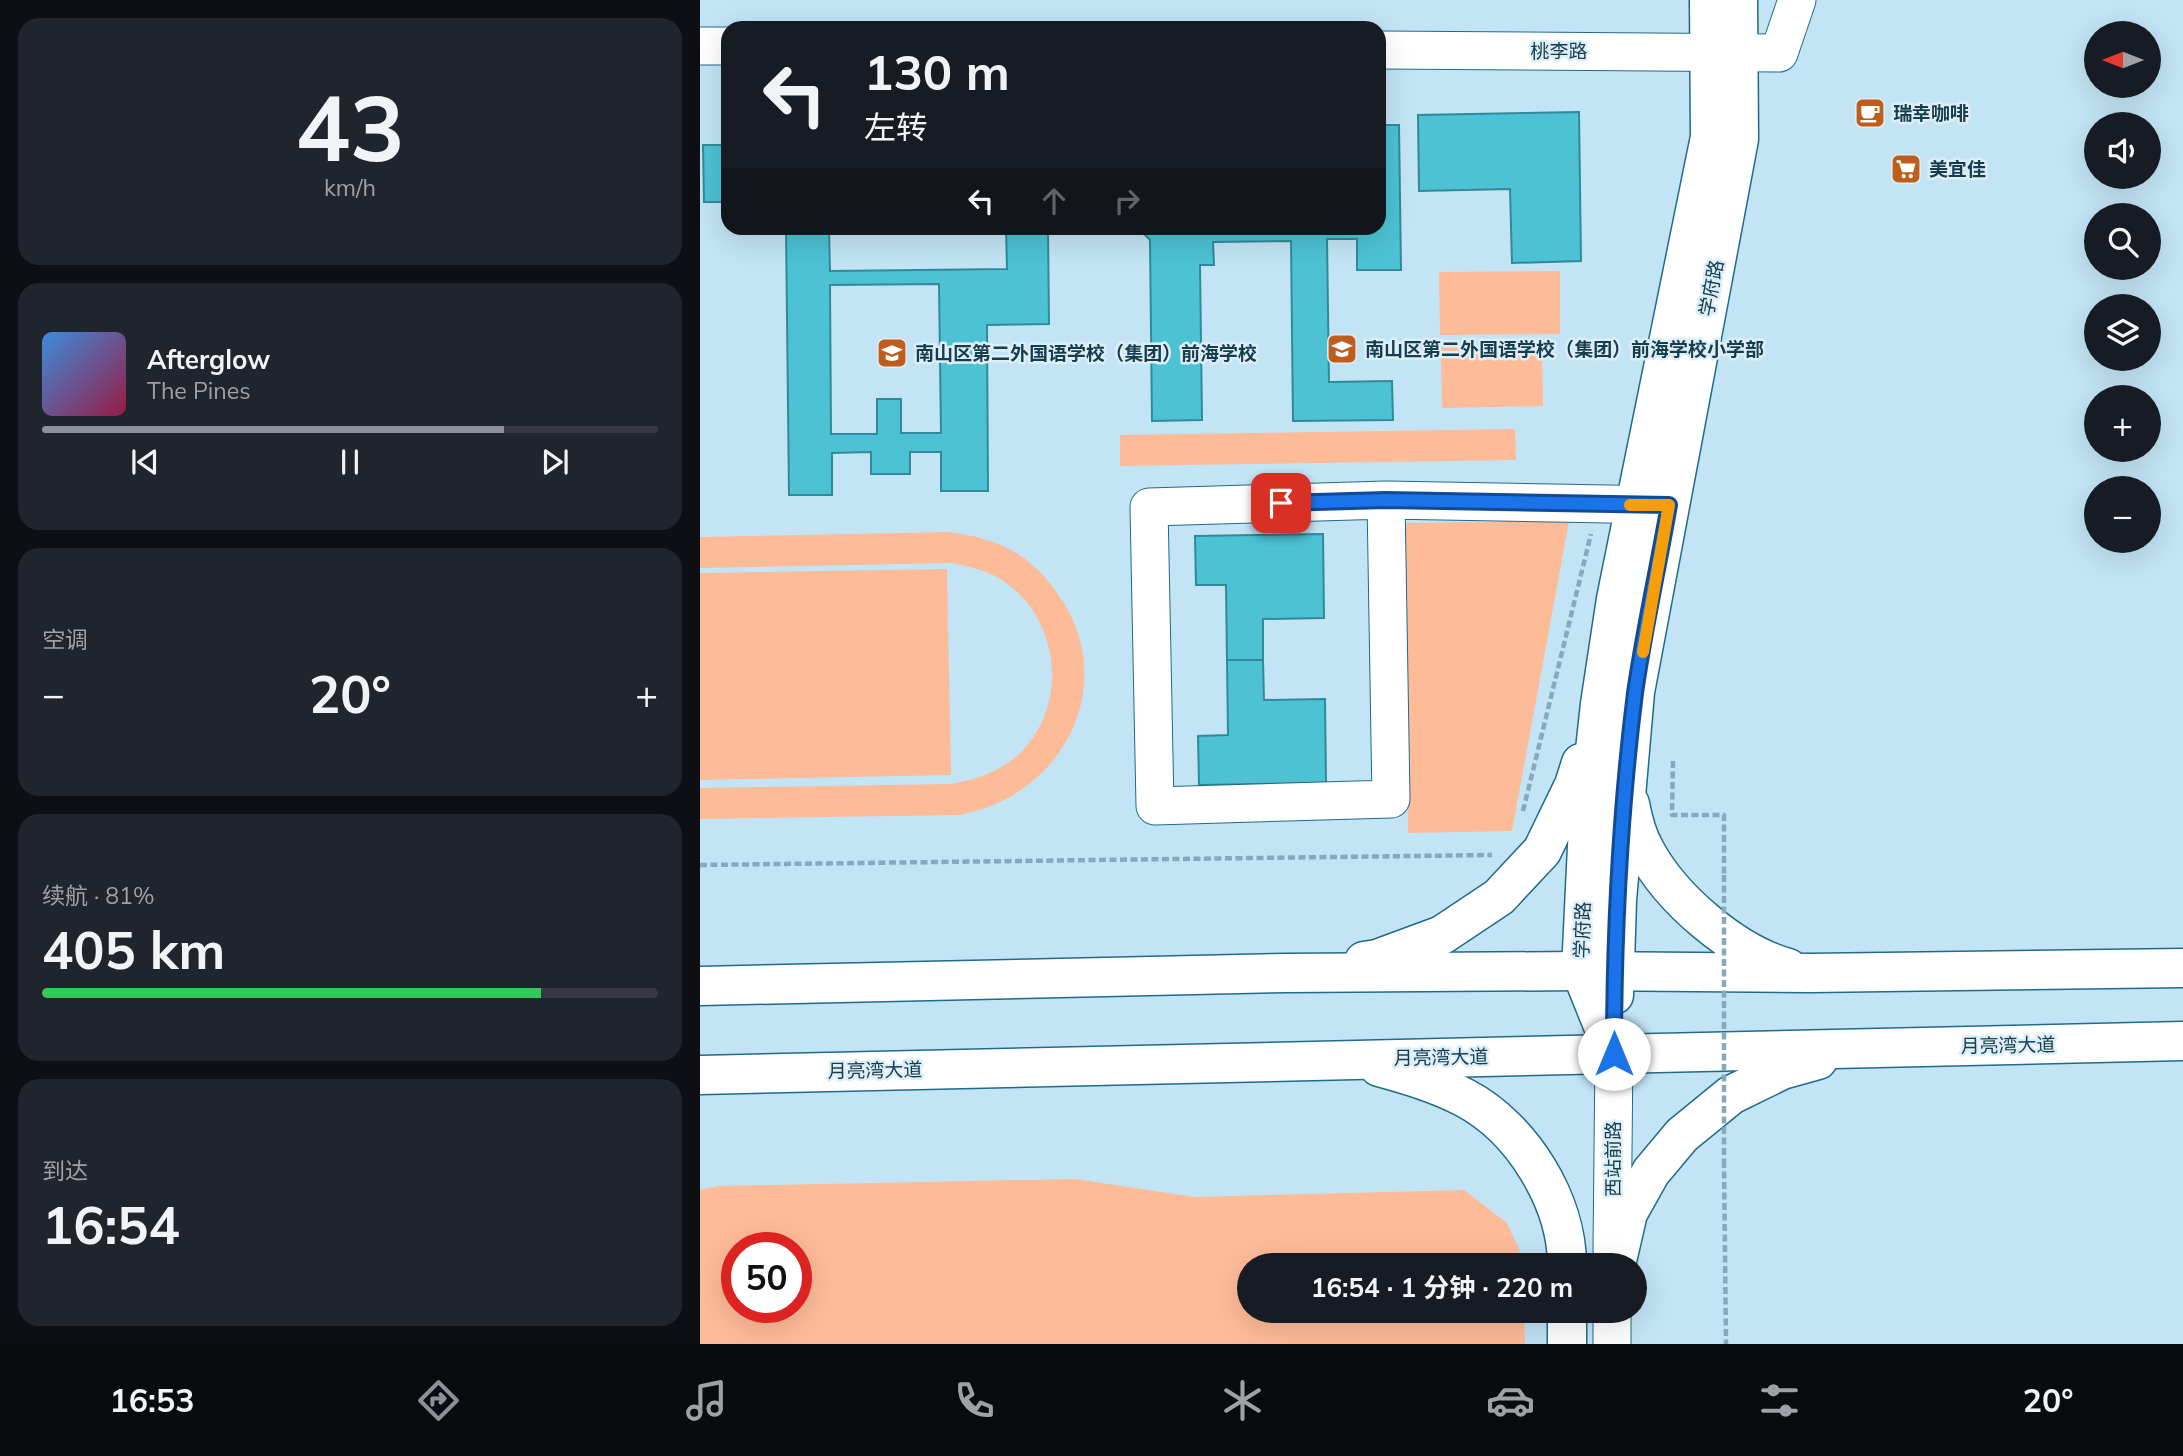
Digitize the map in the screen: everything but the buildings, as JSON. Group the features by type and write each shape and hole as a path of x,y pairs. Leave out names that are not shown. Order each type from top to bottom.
{"main road":[{"name":"学府路","path":"1614,1054 1597,971 1589,805 1600,704 1616,599 1652,505 1740,139 1724,52 1709,0"},
{"name":"学府路","path":"1724,52 1738,0"},
{"name":"学府路","path":"1597,971 1617,900 1652,505"},
{"path":"1286,973 1377,960 1442,934 1499,897 1542,851 1574,785 1600,704"},
{"path":"1626,781 1633,821 1644,850 1688,904 1719,932 1750,952 1779,965 1810,973"},
{"path":"700,986 1286,973 1810,973 2183,968"},
{"name":"月亮湾大道","path":"700,1075 2183,1041"},
{"path":"1617,1253 1628,1213 1651,1172 1682,1135 1731,1094 1782,1070 1858,1048"},
{"path":"1347,1059 1411,1076 1466,1098 1504,1127 1530,1157 1555,1201 1567,1253"},
{"path":"1567,1323 1567,1344"}],"street":[{"name":"桃李路","path":"1386,50 1779,53 1797,0"},
{"path":"700,46 721,46"},
{"path":"1386,500 1391,799 1155,806 1149,507 1386,500 1652,505"},
{"name":"西站前路","path":"1614,1054 1614,1253"},
{"path":"1612,1323 1612,1344"}],"path":[{"path":"1673,761 1672,815 1724,815 1726,1344"}],"shaded area":[{"path":"1560,271 1560,334 1440,335 1439,272"},
{"path":"1542,345 1543,406 1442,408 1441,346"},
{"path":"1515,429 1516,460 1120,466 1120,435"},
{"path":"1569,521 1512,831 1408,833 1404,523"},
{"path":"947,532 1001,545 1032,564 1065,605 1080,639 1084,674 1080,707 1068,738 1049,765 1024,788 993,805 958,815 700,819 700,788 951,784 990,773 1023,750 1038,729 1048,705 1052,680 1050,655 1044,631 1032,609 1015,590 993,575 952,563 700,568 700,537"},
{"path":"947,569 951,775 700,780 700,573"},
{"path":"1075,1179 1194,1197 1464,1190 1507,1223 1521,1253 1237,1253 1237,1323 1524,1323 1525,1344 700,1344 700,1190 718,1186"}],"slow traffic":[{"path":"1630,505 1669,505 1643,652"}],"place":[{"name":"瑞幸咖啡","path":"1870,113"},
{"name":"美宜佳","path":"1906,169"},
{"name":"南山区第二外国语学校（集团）前海学校小学部","path":"1342,349"},
{"name":"南山区第二外国语学校（集团）前海学校","path":"892,353"}],"route":[{"path":"1281,503 1386,500 1669,505 1636,692 1626,781 1617,900 1614,1054"}]}
